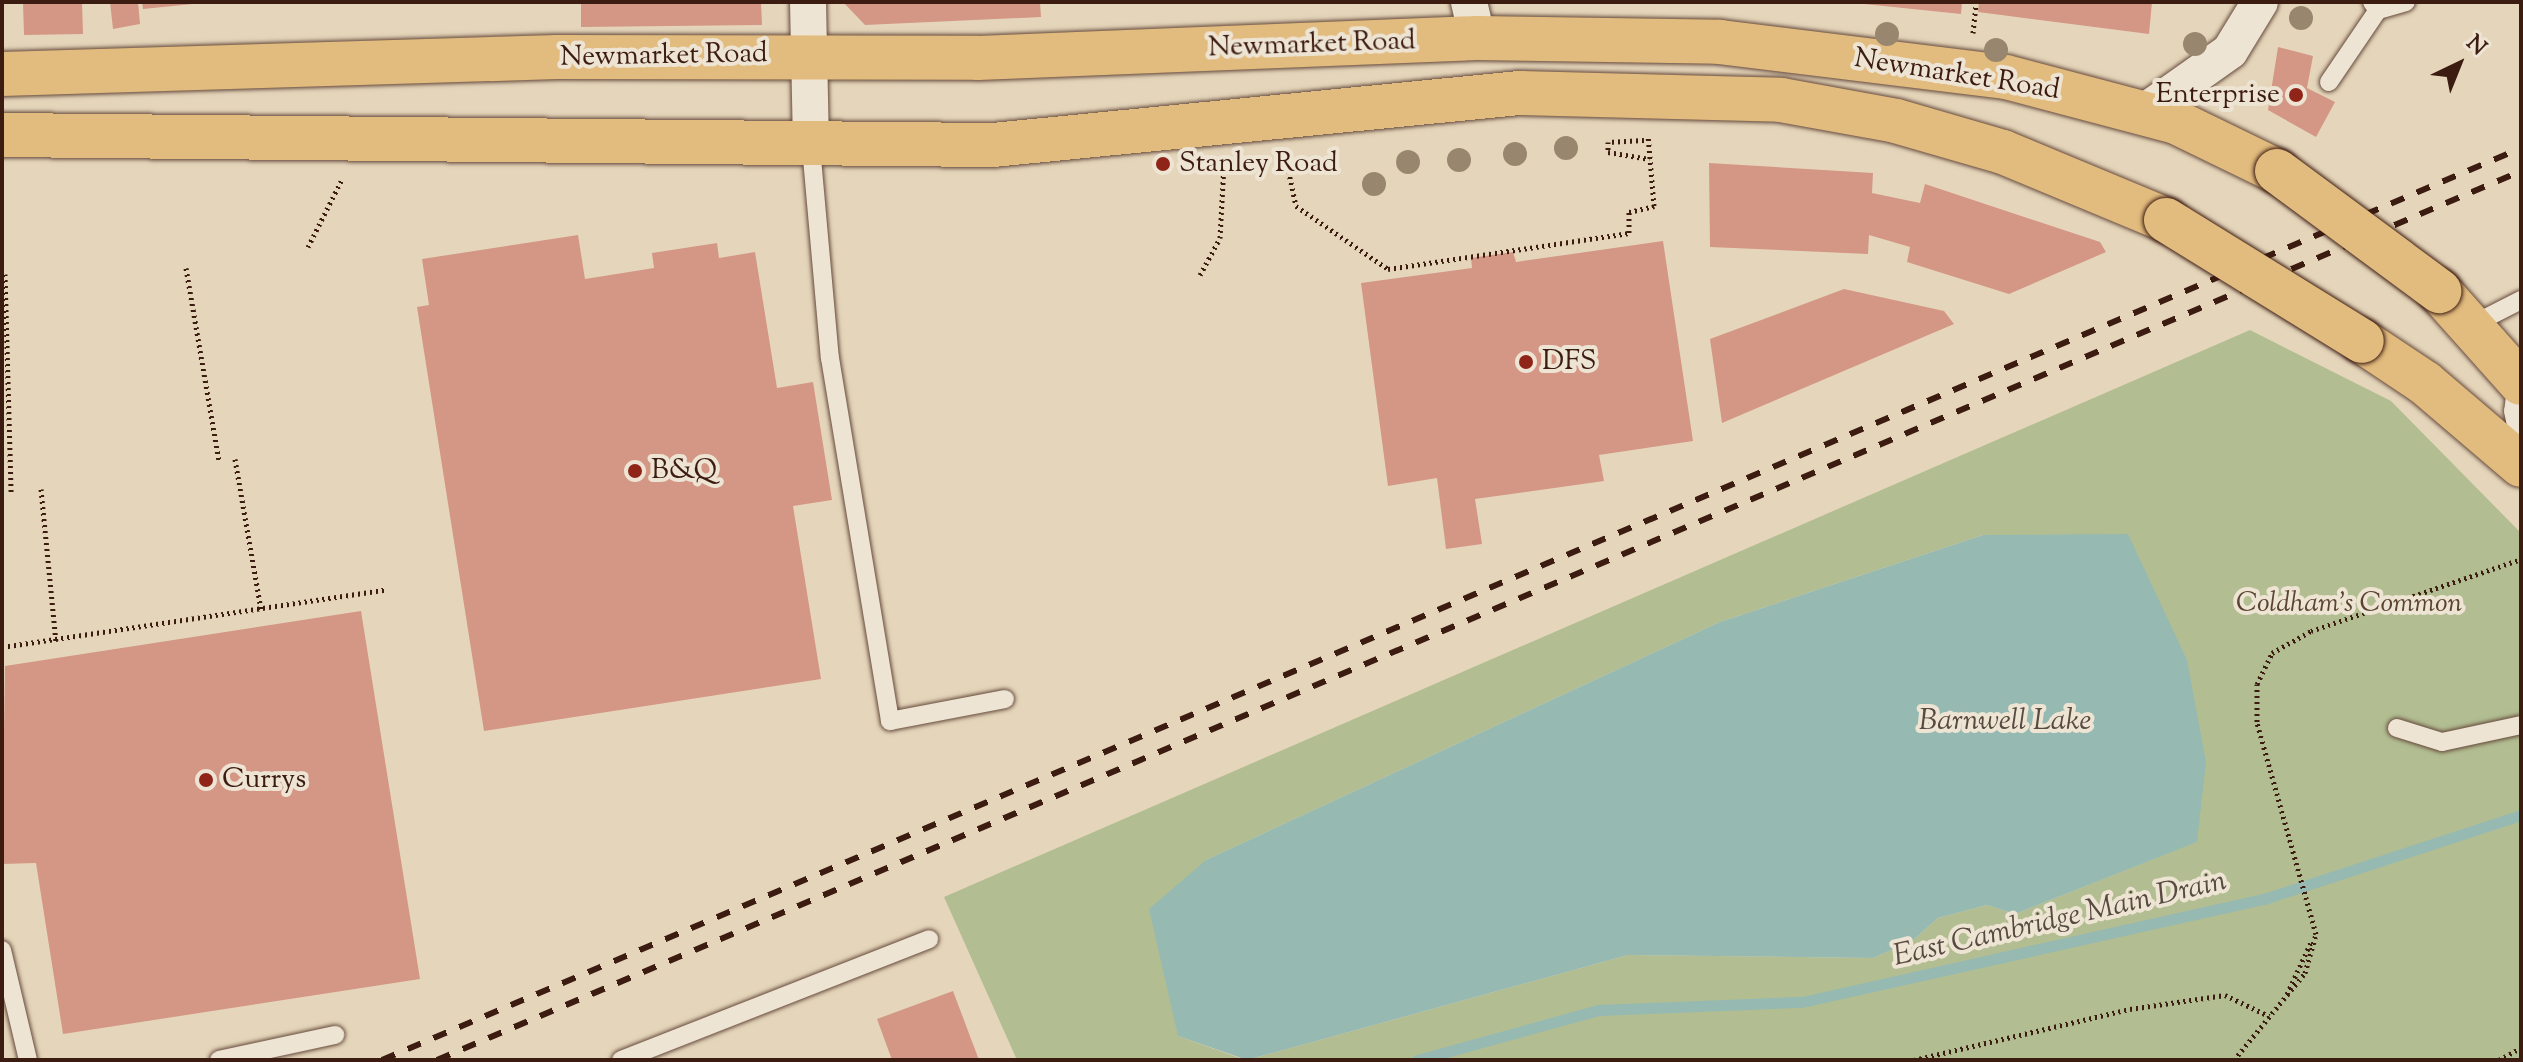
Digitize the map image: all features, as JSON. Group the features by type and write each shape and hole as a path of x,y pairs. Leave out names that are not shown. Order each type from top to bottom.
{"main road":[{"name":"Newmarket Road","path":"2,74 810,53 978,58 1473,20 1778,47 2006,77 2144,112 2277,171 2439,291 2520,376"},
{"name":"Newmarket Road","path":"2,135 811,147 993,145 1520,93 1781,100 1896,121 2003,152 2166,220 2425,383 2521,465"},
{"path":"2425,383 2455,383 2469,374 2476,358 2472,325"}],"street":[{"path":"808,2 811,147"},
{"path":"2144,112 2230,51 2260,2"}],"lane":[{"path":"2329,82 2375,6 2406,2"},
{"path":"811,147 844,455 890,721 1005,699"},
{"path":"2472,325 2521,300"},
{"path":"2520,376 2513,411 2521,448"},
{"path":"2397,728 2442,742 2521,725"},
{"path":"621,1060 929,939"},
{"path":"2,950 28,1060"},
{"path":"219,1060 335,1035"}],"path":[{"path":"308,247 323,227 327,199 342,184 344,139"},
{"path":"1286,159 1296,206 1388,269 1629,233 1629,212 1654,206 1648,142 1608,142 1608,152 1649,159"},
{"path":"1200,275 1223,224 1224,165"},
{"path":"186,268 219,462"},
{"path":"5,274 11,493"},
{"path":"235,459 261,610"},
{"path":"41,489 56,642"},
{"path":"2234,1060 2305,973 2316,934 2257,722 2257,684 2272,653 2311,631 2521,559"},
{"path":"2,647 56,642 385,590"},
{"path":"2286,997 2316,934"},
{"path":"1914,1060 2130,1009 2225,995 2269,1016"},
{"path":"2499,1060 2521,1048"}],"green space":[{"name":"Coldham's Common","path":"2250,330 2391,401 2521,533 2521,1060 1247,1060 1628,955 1873,958 1912,941 1938,918 1987,905 2015,914 2196,842 1983,535 1720,622 1206,860 1178,1036 1245,1060 1017,1060 944,897"}],"water":[{"name":"Barnwell Lake","path":"2128,534 2187,660 2206,762 2197,842 2015,914 1987,905 1938,918 1912,941 1873,958 1628,955 1247,1060 1178,1036 1149,909 1206,860 1720,622 1983,535"}],"building":[{"path":"23,2 82,2 83,34 24,35"},
{"path":"110,2 138,2 140,24 113,29"},
{"path":"142,2 193,2 193,4 143,9"},
{"path":"581,2 761,2 762,25 581,27"},
{"path":"843,2 1040,2 1041,17 865,25"},
{"path":"1845,2 1962,2 1961,14"},
{"path":"1979,2 2152,2 2149,34 1978,12"},
{"name":"Enterprise","path":"2278,47 2313,56 2307,88 2335,102 2316,137 2268,110"},
{"path":"1709,163 1873,173 1872,193 1920,203 1925,184 2100,242 2106,252 2009,294 1907,262 1910,247 1869,235 1868,254 1710,247"},
{"name":"B&Q","path":"578,235 585,279 654,268 652,253 717,243 719,258 755,252 777,388 813,382 832,500 793,506 821,679 484,731 417,307 429,305 422,259"},
{"name":"DFS","path":"1663,241 1693,441 1599,455 1604,481 1475,499 1482,544 1446,549 1437,478 1388,486 1361,283 1472,268 1471,258 1513,252 1516,262"},
{"path":"1844,289 1944,311 1954,324 1722,423 1710,339"},
{"name":"Currys","path":"361,611 420,979 63,1034 36,863 2,864 5,666"},
{"path":"953,991 979,1060 892,1060 877,1019"}],"waterway":[{"name":"East Cambridge Main Drain","path":"1417,1060 1599,1010 1802,1002 2264,899 2521,815"}],"railway":[{"path":"382,1060 2521,148"},
{"path":"437,1060 2521,171"}],"place":[{"name":"Enterprise","path":"2296,95"},
{"name":"Stanley Road","path":"1163,164"},
{"name":"DFS","path":"1526,362"},
{"name":"B&Q","path":"635,471"},
{"name":"Currys","path":"206,780"}]}
